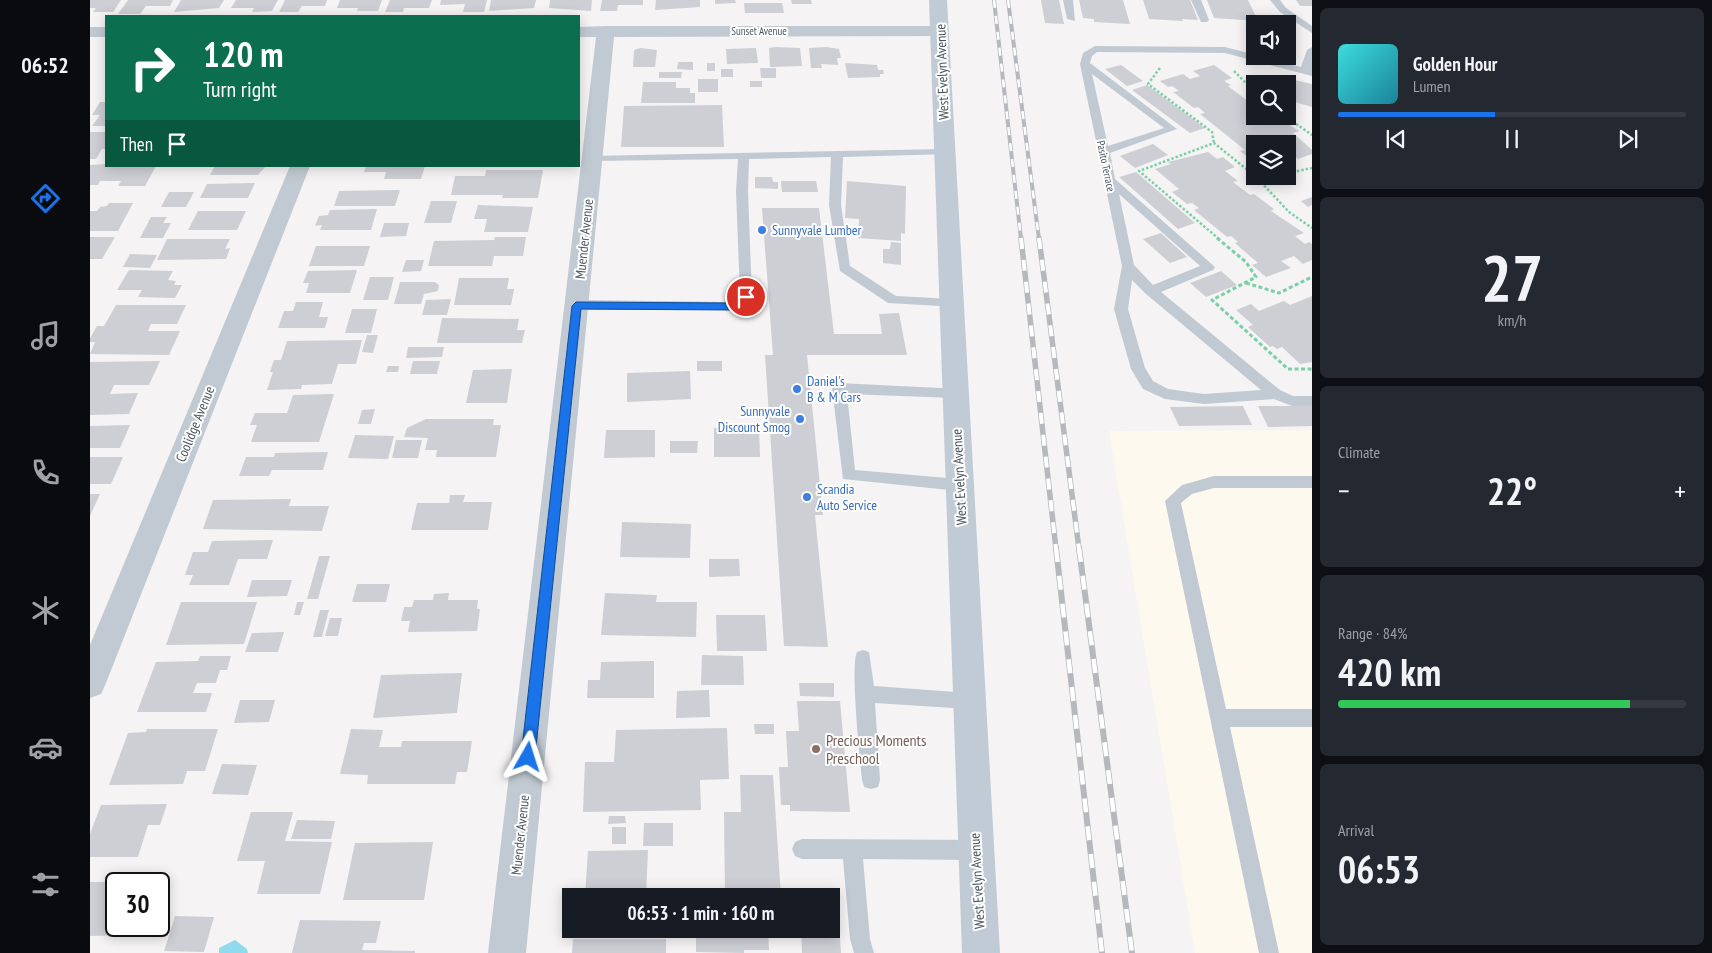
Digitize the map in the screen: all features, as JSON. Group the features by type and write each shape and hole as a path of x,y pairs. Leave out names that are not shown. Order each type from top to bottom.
{"main road":[{"name":"West Evelyn Avenue","path":"938,0 981,953"}],"street":[{"name":"Sunset Avenue","path":"580,32 940,31"},
{"name":"Muender Avenue","path":"507,953 606,32"},
{"name":"Coolidge Avenue","path":"90,682 300,167"}],"lane":[{"path":"1068,0 1072,19"},
{"path":"1196,0 1204,20"},
{"path":"1275,0 1283,10 1312,30"},
{"path":"1102,152 1172,129 1085,64 1087,55 1095,49 1225,50 1308,72 1312,50"},
{"name":"Pasito Terrace","path":"1085,64 1102,152 1128,266"},
{"path":"593,158 945,152"},
{"path":"838,155 835,205 844,268 893,300 952,304"},
{"path":"576,306 734,307 746,297 742,191 744,156"},
{"path":"1108,180 1210,267 1151,290"},
{"path":"1128,266 1151,290 1275,394 1292,401 1312,401"},
{"path":"1128,266 1121,309 1138,369 1148,385 1164,394 1204,399 1275,394"},
{"path":"955,393 839,388 848,475 959,484"},
{"path":"1269,953 1173,501 1187,489 1214,482 1312,482"},
{"path":"863,658 871,780"},
{"path":"865,694 969,702"},
{"path":"1220,718 1312,718"},
{"path":"802,849 976,850"},
{"path":"852,849 860,939 864,953"}],"path":[{"path":"1160,64 1160,71 1148,84 1212,132 1214,144 1246,169"},
{"path":"1233,70 1246,83"},
{"path":"1296,124 1312,136"},
{"path":"1214,144 1140,171 1246,262 1256,277 1212,300 1288,369 1312,369"},
{"path":"1296,171 1312,168"},
{"path":"1263,185 1289,212 1312,228"},
{"path":"1245,283 1279,294 1312,278"}],"shaded area":[{"path":"1312,430 1312,953 1195,953 1109,431"}],"water":[{"path":"235,940 247,949 248,953 219,953 219,948"}],"building":[{"path":"90,0 121,0 113,12 93,12 96,8 90,8"},
{"path":"128,0 173,0 170,6 146,6 140,14 118,14"},
{"path":"181,0 224,0 219,8 174,12"},
{"path":"236,0 278,0 272,11 252,12 254,8 231,8"},
{"path":"285,0 327,0 325,6 302,6 298,12 279,12"},
{"path":"340,0 382,0 378,11 357,11 358,8 337,8"},
{"path":"390,0 432,0 429,8 404,8 403,12 385,12"},
{"path":"441,0 487,0 484,12 463,12 465,4 440,5"},
{"path":"491,0 536,0 534,8 489,11"},
{"path":"550,0 592,0 591,11 549,8"},
{"path":"602,0 643,0 643,5 618,5 617,11 600,11"},
{"path":"656,0 700,0 700,7 655,10"},
{"path":"715,0 735,0 736,3 715,4"},
{"path":"791,0 811,0 812,4 792,4"},
{"path":"1041,0 1059,0 1064,24 1045,23"},
{"path":"1079,0 1123,0 1130,24 1094,22 1094,19 1083,18"},
{"path":"1143,0 1190,0 1198,20 1149,19"},
{"path":"1207,0 1248,0 1255,15 1246,15 1246,20 1214,18"},
{"path":"1296,0 1312,0 1312,6 1300,6"},
{"path":"744,3 782,3 784,13 745,13"},
{"path":"826,47 839,49 841,58 837,58 838,65 821,64 822,68 811,68 809,48"},
{"path":"640,48 657,50 655,67 633,67 634,50"},
{"path":"756,48 758,63 727,64 726,49"},
{"path":"769,48 800,48 802,66 770,67"},
{"path":"678,62 693,62 693,70 677,69"},
{"path":"707,63 715,63 715,71 707,71"},
{"path":"845,63 877,65 878,70 883,70 884,74 880,74 880,77 848,78"},
{"path":"1121,65 1143,81 1127,86 1105,69"},
{"path":"1214,65 1232,78 1224,81 1246,100 1246,125 1290,125 1299,131 1293,133 1295,135 1246,135 1246,156 1240,151 1245,150 1200,114 1205,113 1198,107 1194,108 1173,92 1179,91 1172,86 1168,87 1160,81 1183,74 1190,79 1200,76 1193,71"},
{"path":"760,68 776,68 776,78 761,78"},
{"path":"721,69 733,69 733,77 721,77"},
{"path":"659,72 682,72 681,78 659,78"},
{"path":"698,79 718,79 718,92 698,92"},
{"path":"1296,80 1312,84 1312,107 1296,102"},
{"path":"750,81 762,81 762,87 750,87"},
{"path":"643,82 676,82 676,88 690,88 690,93 695,93 695,103 641,103"},
{"path":"1147,85 1205,128 1190,133 1132,90"},
{"path":"100,102 105,102 105,126 92,126 100,115 92,115"},
{"path":"722,105 724,147 621,147 624,106"},
{"path":"90,132 105,132 105,149 102,149 96,159 90,159"},
{"path":"1296,136 1312,150 1312,154 1298,159 1296,158"},
{"path":"1153,144 1168,155 1135,168 1120,156"},
{"path":"1208,152 1217,159 1223,157 1235,167 1225,171 1238,181 1233,182 1250,195 1254,194 1274,209 1271,211 1304,233 1295,236 1305,244 1309,242 1312,244 1312,260 1303,264 1294,256 1281,261 1291,268 1266,277 1252,265 1258,263 1235,243 1238,242 1231,236 1227,237 1194,210 1199,208 1192,203 1187,204 1172,192 1179,189 1155,169 1171,164 1168,162"},
{"path":"105,164 105,167 155,167 145,186 118,186 121,181 100,181 98,185 90,185 90,165"},
{"path":"214,167 265,167 258,175 210,175"},
{"path":"366,167 425,167 421,179 384,179 386,172 364,172"},
{"path":"486,170 543,170 538,198 502,198 503,195 451,195 455,176 485,176"},
{"path":"1136,172 1195,223 1178,229 1119,177"},
{"path":"755,177 772,177 773,182 778,182 778,189 755,188"},
{"path":"781,181 816,181 818,192 782,192"},
{"path":"847,181 906,186 905,234 901,233 901,241 858,238 859,219 845,218"},
{"path":"255,183 248,198 200,198 207,184"},
{"path":"400,190 395,206 334,206 339,191"},
{"path":"169,192 194,192 186,207 161,207"},
{"path":"1312,197 1312,205 1308,207 1301,201"},
{"path":"431,201 457,201 451,223 424,223"},
{"path":"109,203 133,203 118,231 90,231 90,211 97,211 100,207 107,206"},
{"path":"478,205 533,207 528,232 484,232 487,219 474,219"},
{"path":"762,208 819,208 834,334 882,334 879,314 899,313 907,355 807,355 823,515 815,515 828,647 784,646 765,355 773,355"},
{"path":"377,209 371,230 320,230 322,225 315,226 319,216 328,215 330,210"},
{"path":"198,211 246,211 237,230 188,230"},
{"path":"151,217 167,217 163,223 171,223 163,238 140,238"},
{"path":"384,223 409,223 406,236 380,237"},
{"path":"1161,233 1187,257 1170,263 1143,239"},
{"path":"90,237 115,237 102,259 90,259"},
{"path":"495,237 526,237 523,256 494,256 492,266 428,266 434,241 494,240"},
{"path":"167,239 230,239 225,249 230,248 226,259 157,260"},
{"path":"891,242 901,243 901,265 883,263 883,249 890,249"},
{"path":"316,246 370,246 364,266 309,266"},
{"path":"130,254 157,255 150,268 123,267"},
{"path":"406,260 424,260 421,271 402,272"},
{"path":"129,270 173,271 168,280 176,281 174,285 182,285 175,298 138,297 142,290 117,290"},
{"path":"357,270 350,293 306,293 309,283 303,283 308,271"},
{"path":"1221,271 1237,285 1206,297 1190,283"},
{"path":"370,277 394,277 388,300 363,300"},
{"path":"459,278 509,278 507,289 514,289 511,305 454,305"},
{"path":"400,282 435,282 439,285 438,291 424,294 421,304 394,304"},
{"path":"1312,296 1312,362 1300,364 1282,347 1277,349 1273,346 1270,347 1248,327 1253,325 1236,310 1251,304 1259,311 1284,301 1290,305"},
{"path":"451,299 447,315 422,315 426,300"},
{"path":"296,302 323,302 319,317 328,317 325,328 278,328 284,311 293,311"},
{"path":"116,305 186,305 177,324 151,324 148,331 180,331 169,355 90,354 95,342 90,342 90,338 97,326 104,326"},
{"path":"352,309 377,309 371,333 345,333"},
{"path":"442,318 519,319 517,330 525,330 522,343 437,343"},
{"path":"367,335 378,335 373,353 362,352"},
{"path":"362,340 356,364 338,364 332,384 302,385 301,389 267,390 273,372 270,372 274,360 281,360 287,341"},
{"path":"408,347 444,347 442,357 406,358"},
{"path":"160,361 149,385 114,385 110,394 138,393 129,414 90,415 90,362"},
{"path":"413,361 440,361 437,374 410,374"},
{"path":"697,361 722,361 722,371 697,371"},
{"path":"388,366 399,366 398,372 386,372"},
{"path":"512,369 507,403 466,403 473,370"},
{"path":"690,371 691,399 627,402 627,373"},
{"path":"334,394 319,442 251,442 257,425 250,425 255,413 287,413 293,395"},
{"path":"1243,406 1252,425 1179,426 1170,407"},
{"path":"1258,406 1312,406 1312,426 1268,427"},
{"path":"375,409 371,424 358,424 362,410"},
{"path":"743,410 759,410 759,416 743,416"},
{"path":"426,419 494,419 493,425 501,425 496,457 436,457 437,450 425,450 428,438 404,437 407,428"},
{"path":"130,425 120,448 90,448 90,426"},
{"path":"714,428 759,428 760,457 714,457"},
{"path":"606,430 655,430 655,457 604,458"},
{"path":"355,435 394,436 388,459 348,458"},
{"path":"396,440 422,440 418,458 392,458"},
{"path":"670,441 698,441 697,453 670,453"},
{"path":"328,452 323,470 272,470 269,476 239,476 246,457 274,457 275,453"},
{"path":"90,457 123,457 111,484 90,484"},
{"path":"90,494 100,494 90,516"},
{"path":"450,495 465,495 463,502 492,502 488,530 411,530 417,503 449,503"},
{"path":"291,499 289,506 329,506 322,531 203,529 213,500"},
{"path":"622,522 691,524 690,558 620,557"},
{"path":"273,540 267,559 238,559 229,585 189,585 193,575 185,575 193,552 208,552 212,541"},
{"path":"319,556 330,556 318,599 307,599"},
{"path":"709,559 739,559 740,576 709,577"},
{"path":"252,580 292,580 287,596 247,597"},
{"path":"357,584 390,584 386,602 352,602"},
{"path":"449,593 448,600 478,600 477,609 480,609 477,631 408,632 410,621 401,621 404,607 412,607 414,600 433,600 434,594"},
{"path":"605,593 657,595 656,602 697,602 696,637 601,635"},
{"path":"181,602 257,602 244,644 166,645"},
{"path":"297,602 304,602 300,615 294,615"},
{"path":"320,610 329,610 322,637 313,637"},
{"path":"716,615 765,615 767,651 717,651"},
{"path":"330,618 342,618 338,636 325,636"},
{"path":"284,632 278,652 245,652 252,633"},
{"path":"702,655 743,656 744,685 701,685"},
{"path":"200,656 231,656 227,670 220,670 216,683 197,683 193,693 212,693 206,712 137,712 156,662 198,661"},
{"path":"654,661 654,698 587,698 588,680 600,680 601,662"},
{"path":"462,673 457,713 373,718 381,675"},
{"path":"799,683 834,683 834,697 800,696"},
{"path":"709,690 710,717 676,718 677,691"},
{"path":"240,700 275,700 269,722 234,723"},
{"name":"Precious Moments Preschool","path":"797,701 840,701 850,812 790,811 790,805 781,805 779,767 788,767 786,731 799,731"},
{"path":"754,724 774,724 774,734 755,734"},
{"path":"727,728 729,779 700,780 701,810 583,812 585,762 614,762 616,730"},
{"path":"147,729 218,729 205,771 187,771 183,784 109,785 128,733 146,732"},
{"path":"351,729 383,730 379,747 401,747 402,741 472,741 467,772 457,772 455,784 367,784 368,775 340,774"},
{"path":"222,764 257,765 248,795 212,794"},
{"path":"740,775 773,775 780,888 725,888 724,812 741,812"},
{"path":"167,804 160,825 148,825 138,857 90,857 90,834 101,805"},
{"path":"251,812 293,812 285,841 332,842 320,894 257,894 265,861 237,861"},
{"path":"609,816 625,816 626,823 608,824"},
{"path":"297,820 335,821 331,839 291,839"},
{"path":"644,823 673,823 673,846 643,846"},
{"path":"612,827 626,827 626,844 612,844"},
{"path":"433,842 424,900 343,900 355,843"},
{"path":"648,850 646,888 586,888 588,851"},
{"path":"90,882 105,882 105,936 90,936"},
{"path":"175,916 214,917 204,952 164,951 170,937"},
{"path":"300,920 381,921 376,943 364,943 362,950 415,951 415,953 292,953"},
{"path":"696,938 768,938 769,950 744,950 744,953 696,952"},
{"path":"801,938 840,938 841,953 802,953"},
{"path":"573,939 666,939 666,953 572,953"}],"railway":[{"path":"994,0 1021,239"},
{"path":"1008,0 1039,239"},
{"path":"1021,238 1056,549"},
{"path":"1039,238 1079,549"},
{"path":"1056,548 1102,953"},
{"path":"1079,548 1132,953"}],"place":[{"name":"Sunnyvale Lumber","path":"762,230"},
{"name":"Daniel's B & M Cars","path":"797,389"},
{"name":"Sunnyvale Discount Smog","path":"800,419"},
{"name":"Scandia Auto Service","path":"807,497"},
{"name":"Precious Moments Preschool","path":"816,749"}],"route":[{"path":"528,757 576,306 734,307 746,297"}]}
